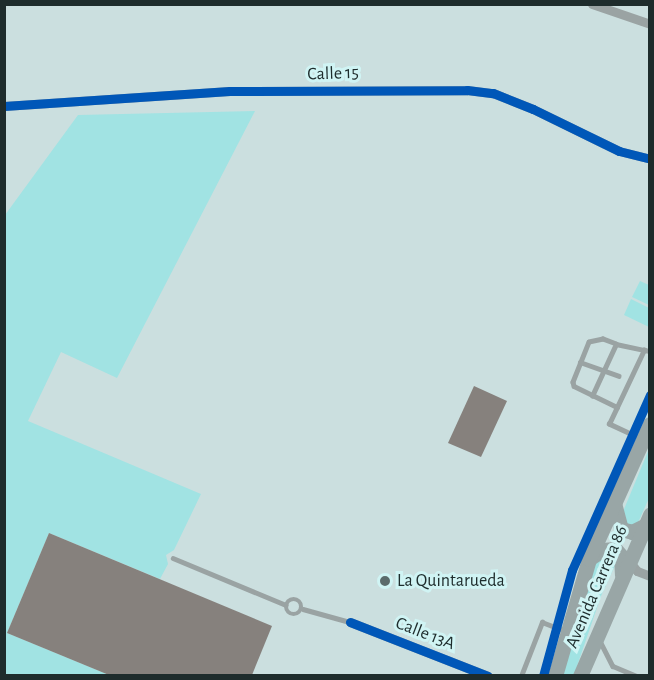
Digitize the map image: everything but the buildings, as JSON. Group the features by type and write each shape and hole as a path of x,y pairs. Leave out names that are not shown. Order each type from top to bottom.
{"main road":[{"name":"Avenida Carrera 86","path":"555,675 589,559 650,424"},
{"path":"614,503 621,529 632,532 647,521"},
{"name":"Avenida Carrera 86","path":"580,675 647,521"},
{"path":"589,559 602,550 615,549 622,560 622,578"}],"street":[{"path":"592,4 650,24"},
{"name":"Calle 15","path":"4,106 230,91 467,90 493,93 619,151 650,159"},
{"path":"629,561 637,571 650,576"},
{"name":"Calle 13A","path":"350,622 488,675"}],"lane":[{"path":"617,407 574,386 580,362 586,348 594,339 603,339 647,351 609,424 642,440"},
{"path":"592,396 616,344"},
{"path":"580,362 619,376"},
{"path":"173,558 286,605 290,615 298,615 303,609"},
{"path":"286,605 291,600 298,600 303,609 350,622"},
{"path":"521,675 542,622 568,632"},
{"path":"597,635 605,655 613,666 637,675"}],"shaded area":[{"path":"255,111 117,378 61,352 28,421 201,494 174,550 166,555 168,564 160,579 49,533 7,633 109,675 5,676 5,215 78,115"},
{"path":"640,281 649,285 649,305 632,297"},
{"path":"631,299 649,308 649,327 624,315"},
{"path":"649,449 649,498 637,525 627,526 622,514"},
{"path":"611,553 617,561 601,596 574,675 562,676 596,562"}],"cycle path":[{"path":"4,106 230,91 467,90 493,93 533,109 619,151 650,159"},
{"path":"543,676 572,570 650,395"},
{"path":"350,622 488,676"}],"place":[{"name":"La Quintarueda","path":"385,581"}]}
